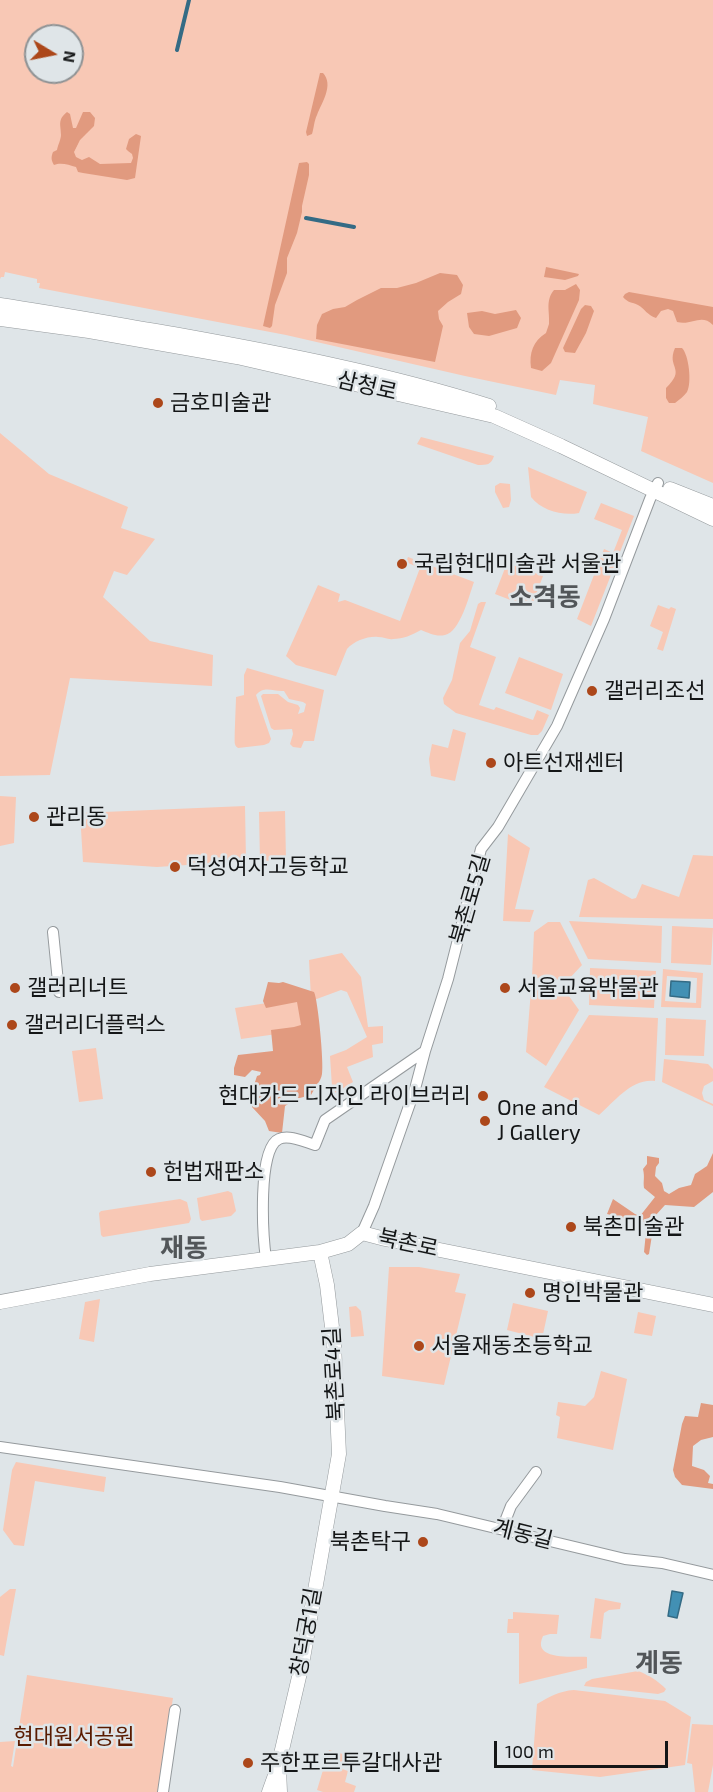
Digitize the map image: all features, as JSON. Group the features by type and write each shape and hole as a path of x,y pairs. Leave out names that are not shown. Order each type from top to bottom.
{"street":[{"name":"삼청로","path":"0,305 270,351 456,396 503,411 656,487 713,519"},
{"name":"삼청로","path":"0,319 89,331 237,357 494,416 656,487 713,506"},
{"name":"북촌로5길","path":"362,1233 374,1206 415,1089 448,979 481,849 498,826 557,726 604,619 656,487"},
{"path":"53,932 59,992"},
{"path":"266,1259 262,1236 265,1164 273,1142 282,1137 300,1140 314,1150 325,1120 425,1051"},
{"name":"북촌로","path":"0,1302 150,1274 320,1252 348,1244 362,1233 713,1305"},
{"name":"북촌로4길","path":"320,1252 327,1285 334,1344 339,1454 331,1496"},
{"name":"계동길","path":"4,1447 280,1487 437,1514 625,1559 662,1563 713,1575"},
{"path":"502,1529 511,1506 536,1472"},
{"name":"창덕궁1길","path":"269,1792 278,1767 302,1664 331,1496"},
{"path":"163,1792 175,1710"},
{"name":"창덕궁1길","path":"278,1767 280,1792"}],"green space":[{"path":"0,0 713,0 713,483 641,451 648,417 593,404 595,385 560,380 556,395 286,335 39,288 40,283 37,283 37,279 5,272 4,277 0,279"},
{"path":"0,433 49,474 128,507 121,528 155,539 127,575 114,571 103,597 150,641 213,655 212,686 70,678 50,775 0,776"},
{"path":"421,437 494,456 488,464 478,465 417,444"},
{"path":"528,467 587,492 579,513 566,514 553,511 536,502 531,497"},
{"path":"500,483 510,484 509,507 503,508 495,492 495,486"},
{"path":"601,503 634,516 591,626 577,619 604,549 613,553 622,530 594,519"},
{"path":"408,557 474,582 463,613 450,632 439,635 421,630 400,638 370,637 361,640 347,649 336,676 296,665 286,656 318,585 340,594 338,602 345,600 400,621 420,568 406,562"},
{"path":"507,563 543,576 531,608 495,594"},
{"path":"486,602 470,647 496,657 479,705 494,710 496,707 533,720 537,710 549,715 538,735 531,735 456,713 444,704 443,698 452,680 460,643 470,631 478,604"},
{"path":"658,605 676,609 663,651 657,649 663,632 650,626"},
{"path":"519,657 563,674 551,710 505,693"},
{"path":"247,668 324,690 314,741 304,741 301,748 293,747 290,744 292,729 274,730 271,728 261,696 263,694 278,694 288,702 298,705 300,708 298,714 304,712 306,704 289,699 284,691 263,690 256,695 271,739 269,743 238,748 235,745 236,697 244,695 244,675"},
{"path":"453,729 466,733 455,781 431,776 429,759 432,744 448,748"},
{"path":"0,796 16,797 14,843 0,846"},
{"path":"245,806 246,861 157,867 83,862 80,813"},
{"path":"285,811 286,860 260,861 259,812"},
{"path":"508,834 530,848 515,909 534,910 530,922 503,921"},
{"path":"693,855 713,856 713,919 579,917 588,880 594,878 632,899 636,898 642,884 679,897"},
{"path":"569,921 662,926 661,963 588,959"},
{"path":"548,922 560,922 582,965 568,980 532,978 534,932"},
{"path":"672,926 713,928 711,965 671,963"},
{"path":"342,953 361,977 368,1027 383,1026 383,1043 372,1045 373,1057 347,1067 353,1082 336,1093 332,1087 330,1056 346,1050 367,1037 347,992 341,990 314,1000 311,998 309,960"},
{"path":"590,968 656,971 654,1008 589,1005"},
{"path":"663,969 703,973 701,1008 661,1007","holes":["667,976 697,978 696,1003 665,1001"]},
{"path":"531,990 566,992 579,1010 546,1066 526,1052"},
{"path":"299,998 306,1030 241,1039 235,1008"},
{"path":"589,1015 658,1018 655,1081 639,1083 631,1087 599,1115 544,1087"},
{"path":"666,1018 706,1020 704,1056 665,1055"},
{"path":"96,1048 103,1099 79,1102 72,1051"},
{"path":"664,1059 708,1064 713,1069 713,1081 704,1086 702,1093 704,1100 713,1106 662,1082"},
{"path":"228,1191 232,1193 236,1211 231,1216 202,1221 197,1198"},
{"path":"180,1199 187,1202 191,1219 189,1223 103,1237 101,1235 99,1213 101,1211"},
{"path":"389,1267 419,1267 460,1274 455,1292 466,1294 444,1385 382,1376"},
{"path":"100,1299 94,1342 79,1339 85,1302"},
{"path":"513,1303 548,1311 542,1339 507,1330"},
{"path":"356,1306 361,1311 364,1336 351,1337 349,1307"},
{"path":"638,1312 656,1316 652,1336 634,1333"},
{"path":"601,1371 627,1379 613,1450 557,1438 560,1417 556,1415 558,1402 585,1406 594,1397"},
{"path":"16,1462 106,1477 104,1492 35,1481 24,1546 14,1545 3,1530 12,1470"},
{"path":"10,1589 16,1589 4,1656 0,1655 0,1597"},
{"path":"595,1598 621,1603 620,1609 604,1613 601,1639 590,1638"},
{"path":"513,1612 559,1615 557,1634 543,1636 541,1644 543,1650 555,1656 587,1657 587,1668 519,1684 519,1633 507,1633 508,1619 513,1619"},
{"path":"638,1671 660,1683 666,1689 664,1692 658,1694 584,1686 592,1679"},
{"name":"현대원서공원","path":"27,1675 173,1698 158,1792 0,1792 0,1742 15,1741 11,1766 13,1767"},
{"path":"574,1690 665,1701 691,1717 685,1765 600,1777 532,1770 537,1704 559,1693"},
{"path":"692,1724 713,1725 713,1765 708,1792 695,1792 692,1764 687,1763"},
{"path":"329,1750 346,1755 342,1769 348,1771 345,1782 356,1786 354,1792 317,1790"}],"shaded area":[{"path":"320,73 323,73 326,78 327,88 312,134 307,136 306,132"},
{"path":"67,112 70,114 73,128 76,128 83,112 90,112 95,118 94,126 80,140 74,152 76,157 82,160 89,157 100,164 131,163 132,154 126,149 129,139 136,134 141,136 135,178 127,180 83,173 78,172 76,167 71,165 54,165 52,155 57,150 61,138 61,120"},
{"path":"307,162 309,175 302,212 287,258 287,273 275,305 270,328 263,326 299,163"},
{"path":"546,267 579,274 565,280 544,277"},
{"path":"440,273 457,275 463,285 461,294 438,311 443,326 435,362 316,339 317,325 322,314 345,307 381,288 397,288"},
{"path":"576,284 580,290 579,300 551,363 542,371 531,368 533,348 546,333 549,324 551,294 554,290 565,290"},
{"path":"629,292 713,307 713,325 704,320 677,322 673,311 668,309 661,311 656,318 625,299 623,297"},
{"path":"585,305 591,306 594,311 586,333 575,353 565,352 563,348"},
{"path":"516,310 521,318 517,328 489,336 474,334 469,327 467,313 482,311 495,314"},
{"path":"675,348 682,348 688,363 689,388 675,403 669,403 666,398 666,388 676,372 673,360"},
{"path":"268,982 283,982 314,992 320,1032 321,1077 311,1095 296,1099 285,1106 282,1133 269,1131 265,1121 252,1107 252,1091 257,1076 261,1072 252,1070 245,1077 234,1075 238,1055 273,1051 271,1030 301,1025 297,1002 266,1008 263,1001"},
{"path":"713,1153 713,1192 694,1207 665,1205 655,1216 649,1254 644,1252 646,1232 644,1223 607,1214 613,1199 640,1216 655,1197 644,1188 643,1169 647,1164 647,1156 659,1158 655,1176 662,1183 664,1191 669,1194 691,1185 695,1174 707,1166"},
{"path":"701,1403 713,1405 713,1437 701,1440 693,1446 692,1466 704,1470 710,1476 708,1483 713,1484 713,1489 682,1485 675,1477 673,1470 685,1416 698,1417"}],"water":[{"path":"671,981 690,982 689,998 670,996"},
{"path":"672,1591 683,1593 677,1618 668,1616"}],"waterway":[{"path":"177,50 189,0"},
{"path":"306,218 354,227"}],"place":[{"name":"금호미술관","path":"158,403"},
{"name":"국립현대미술관 서울관","path":"402,564"},
{"name":"갤러리조선","path":"592,691"},
{"name":"아트선재센터","path":"491,763"},
{"name":"관리동","path":"34,817"},
{"name":"덕성여자고등학교","path":"175,867"},
{"name":"갤러리너트","path":"15,988"},
{"name":"서울교육박물관","path":"505,988"},
{"name":"갤러리더플럭스","path":"12,1025"},
{"name":"현대카드 디자인 라이브러리","path":"483,1096"},
{"name":"One and J Gallery","path":"485,1121"},
{"name":"헌법재판소","path":"151,1172"},
{"name":"북촌미술관","path":"571,1227"},
{"name":"명인박물관","path":"530,1293"},
{"name":"서울재동초등학교","path":"419,1346"},
{"name":"북촌탁구","path":"423,1542"},
{"name":"주한포르투갈대사관","path":"248,1763"}],"district":[{"name":"소격동","path":"545,597"},
{"name":"재동","path":"184,1248"},
{"name":"계동","path":"659,1663"}]}
